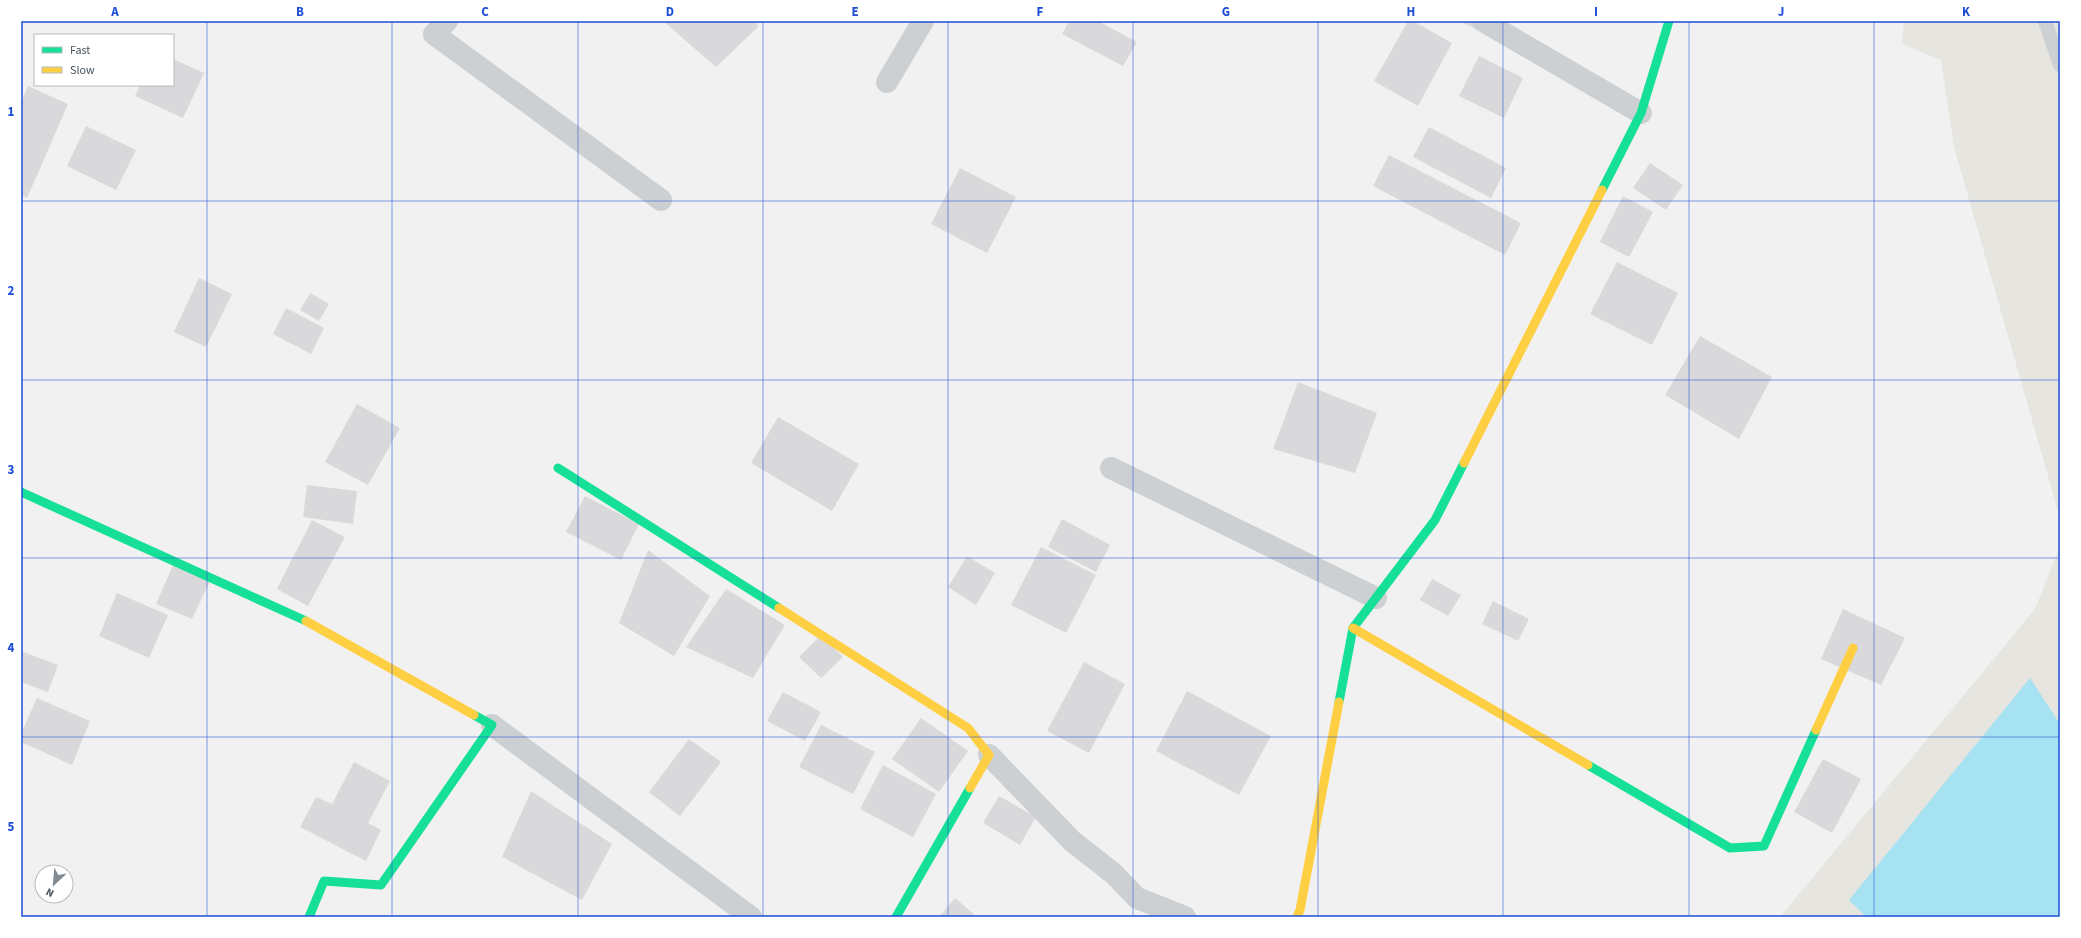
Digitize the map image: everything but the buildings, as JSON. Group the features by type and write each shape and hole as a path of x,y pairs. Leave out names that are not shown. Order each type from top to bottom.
{"street":[{"path":"447,21 434,34 661,200"},
{"path":"887,82 923,21"},
{"path":"1483,21 1641,113"},
{"path":"1297,917 1300,910 1353,628 1435,520 1641,113 1669,21"},
{"path":"558,468 968,728 989,755 1072,841 1114,874 1137,898 1185,917"},
{"path":"1110,468 1376,598"},
{"path":"21,492 297,616 492,725 751,917"},
{"path":"1353,628 1730,848 1764,846 1853,648"},
{"path":"309,917 324,881 381,885 394,864 492,725"},
{"path":"896,917 989,755"}],"lane":[{"path":"2045,21 2060,65"}],"shaded area":[{"path":"1904,21 2060,21 2060,518 1954,147 1941,60 1902,44"},
{"path":"2060,546 2060,917 1780,917 2035,609"}],"water":[{"path":"2030,678 2060,724 2060,917 1866,917 1849,900"}],"traffic: fast":[{"path":"1602,190 1641,113 1669,21"},
{"path":"1339,702 1353,628 1435,520 1464,463"},
{"path":"558,468 779,608"},
{"path":"21,492 306,621"},
{"path":"309,917 324,881 381,885 492,725 474,715"},
{"path":"1588,765 1730,848 1764,846 1816,730"},
{"path":"896,917 970,788"}],"traffic: slow":[{"path":"1464,463 1602,190"},
{"path":"779,608 968,728 989,755 970,788"},
{"path":"306,621 474,715"},
{"path":"1353,628 1588,765"},
{"path":"1816,730 1853,648"},
{"path":"1297,917 1300,910 1339,702"}]}
